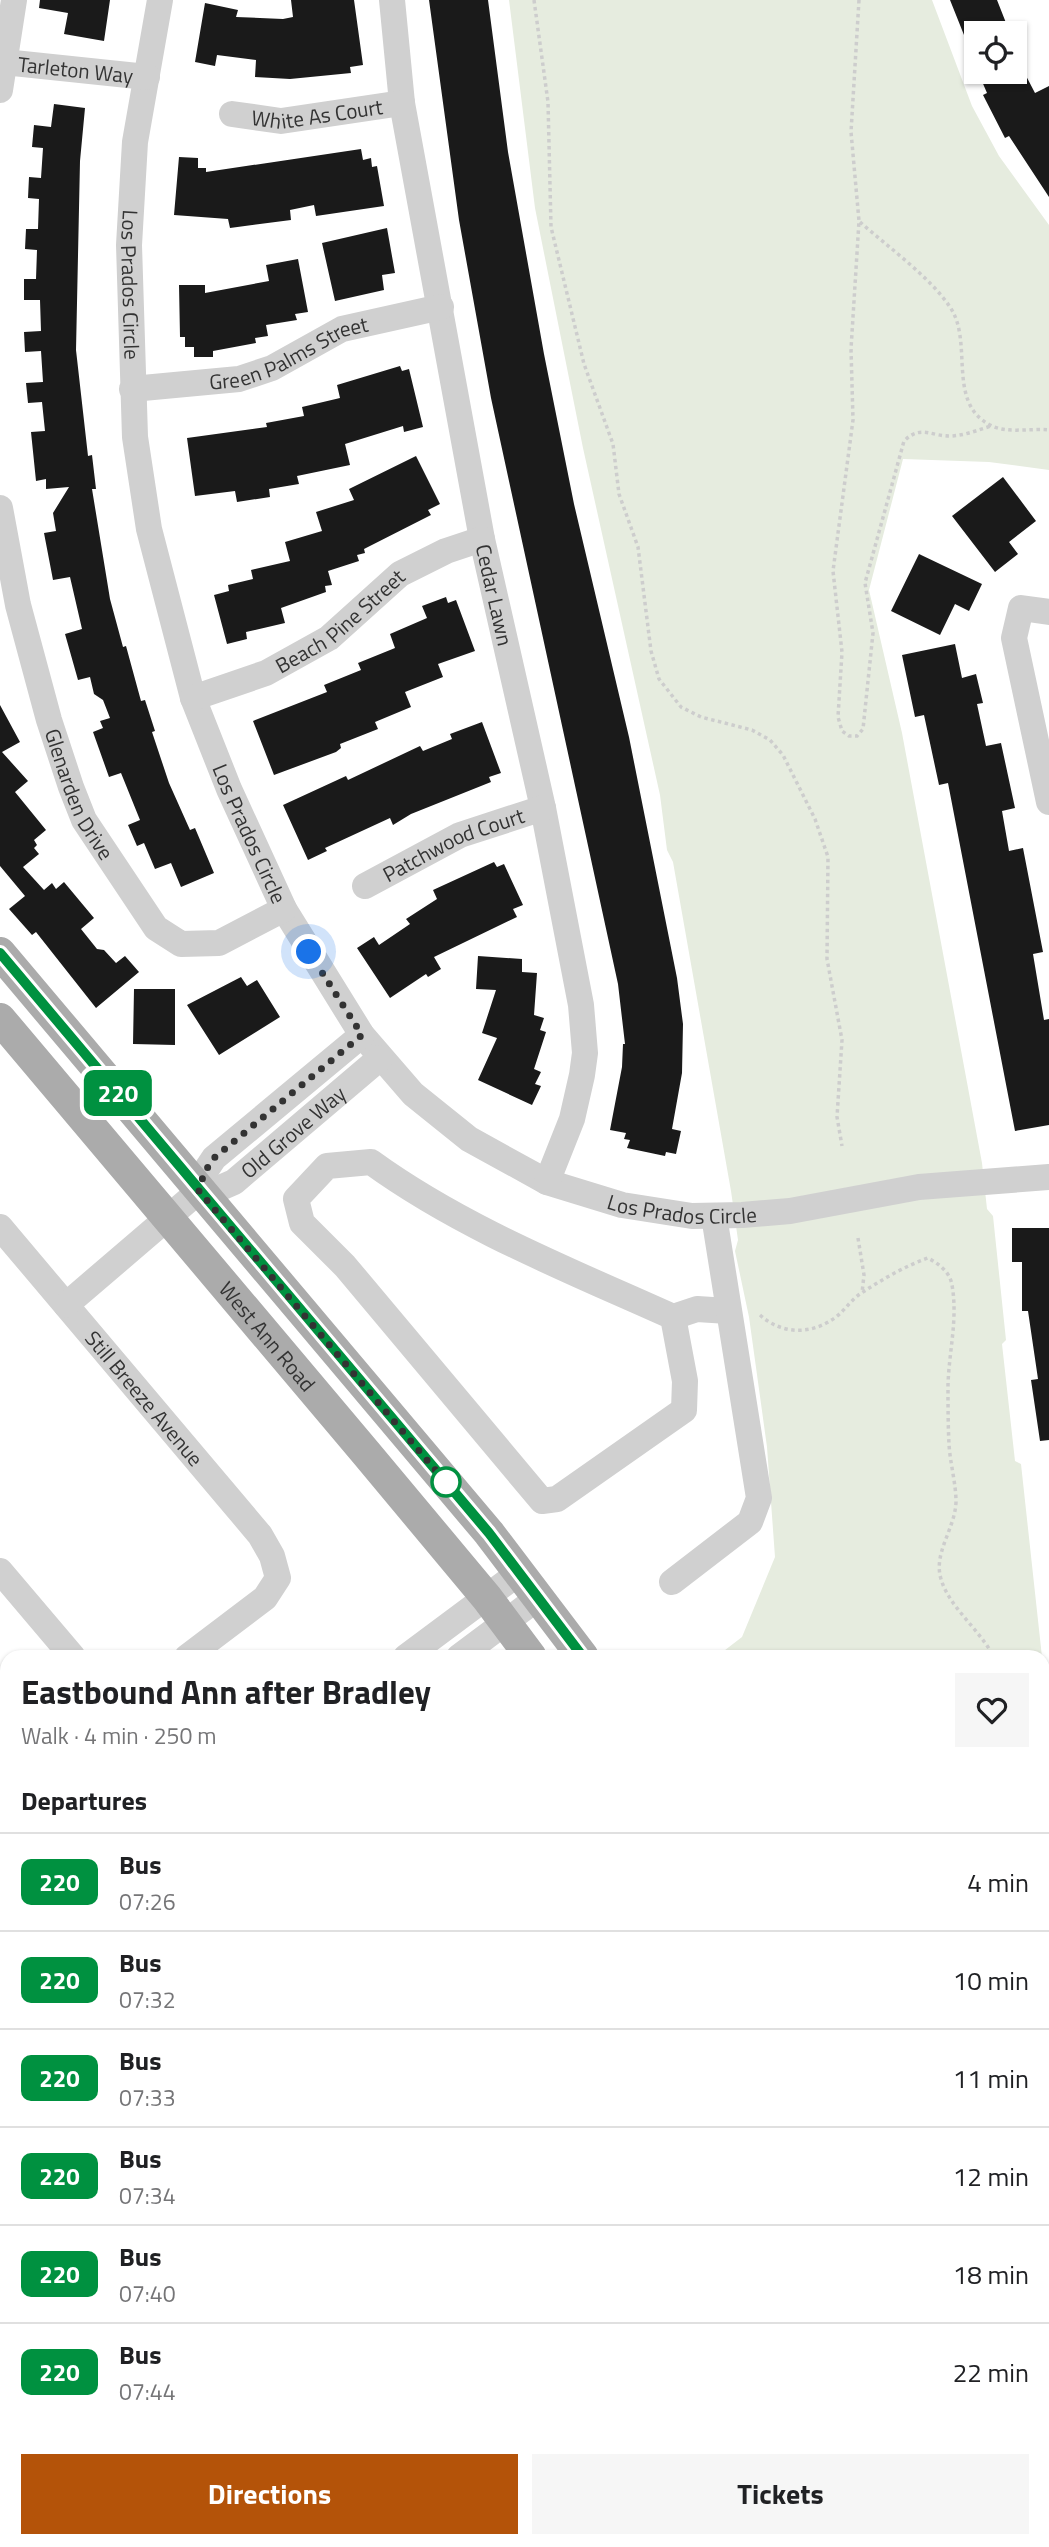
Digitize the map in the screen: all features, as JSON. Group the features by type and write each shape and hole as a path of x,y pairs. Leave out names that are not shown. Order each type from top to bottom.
{"main road":[{"name":"West Ann Road","path":"0,953 520,1572 578,1650"},
{"name":"West Ann Road","path":"0,1019 487,1598 526,1650"}],"street":[{"path":"0,90 15,0"},
{"name":"Los Prados Circle","path":"160,0 135,142 129,245 135,437 149,529 193,698 229,789 284,909 362,1035 413,1094 459,1132 508,1162 548,1182 622,1205 714,1216 790,1211 953,1183 1049,1177"},
{"name":"Cedar Lawn","path":"392,0 401,103 442,307 482,539 543,808 581,1005 585,1053 578,1099 548,1182"},
{"name":"Tarleton Way","path":"4,62 147,77"},
{"name":"White As Court","path":"232,114 281,121 401,103"},
{"name":"Green Palms Street","path":"132,389 239,379 272,368 342,329 442,307"},
{"name":"Glenarden Drive","path":"0,508 9,608 84,820 156,928 181,944 219,943 284,909"},
{"name":"Beach Pine Street","path":"193,698 267,673 329,638 400,573 438,554 482,539"},
{"path":"1049,612 1021,608 1014,638 1049,802"},
{"name":"Patchwood Court","path":"365,886 460,835 543,808"},
{"name":"Old Grove Way","path":"199,1191 204,1173 214,1158 362,1035"},
{"name":"Old Grove Way","path":"66,1304 199,1191 218,1189 233,1182 380,1058"},
{"path":"673,1317 685,1381 684,1410 557,1499 542,1501 345,1266 302,1223 296,1199 327,1166 371,1162 407,1188 538,1256 673,1317 697,1309 728,1311"},
{"path":"672,1582 750,1522 758,1507 758,1490 714,1216"},
{"name":"Still Breeze Avenue","path":"0,1227 260,1535 272,1556 278,1578 265,1598 196,1650"},
{"path":"0,1571 67,1650"},
{"path":"416,1650 520,1572"},
{"path":"468,1650 539,1597"}],"path":[{"path":"534,0 548,102 551,227 584,364 612,444 619,494 638,547 651,651 659,679 681,707 701,717 752,730 770,740 783,755 828,857 827,959 842,1040 836,1117 842,1146"},
{"path":"859,0 850,132 859,221 851,349 853,420 850,461 834,544 833,571 842,652 838,717 842,731 849,736 858,736 863,729 873,633 865,583 904,441 911,433 922,430 947,436 991,426 1049,430"},
{"path":"859,221 952,309 962,346 965,392 971,406 991,426"},
{"path":"859,1238 864,1275 862,1293"},
{"path":"761,1315 778,1328 806,1330 836,1317 862,1293 911,1264 928,1258 942,1266 952,1282 955,1325 948,1383 949,1444 956,1503 949,1538 938,1559 939,1569 953,1603 968,1619 989,1650"}],"shaded area":[{"path":"509,0 932,0 972,106 999,156 1049,225 1049,470 989,462 903,459 869,590 902,733 982,1163 987,1209 993,1216 1006,1340 1002,1344 1015,1461 1021,1464 1041,1650 725,1650 742,1637 775,1557 767,1447 749,1317 735,1251 738,1240 731,1191 673,862 667,850 660,795 583,448 535,208"}],"building":[{"path":"40,0 110,0 104,41 64,34 68,13 39,8"},
{"path":"291,0 354,0 363,65 350,67 351,73 290,79 255,77 256,60 217,55 215,66 195,62 205,3 238,10 236,17 283,19 293,17"},
{"path":"429,0 488,0 508,152 544,354 574,504 629,737 677,978 683,1024 682,1073 672,1129 681,1131 676,1154 666,1152 665,1156 627,1148 630,1140 624,1139 626,1133 610,1130 625,1044 618,984 491,398 459,220"},
{"path":"950,0 997,0 1005,21 964,21 964,35"},
{"path":"1027,78 1035,93 1049,86 1049,197 1009,136 1005,138 983,95 987,93 983,84 1027,84"},
{"path":"54,104 85,108 80,161 76,350 88,456 92,455 96,489 92,489 110,599 141,701 145,700 155,731 152,732 169,783 190,830 195,828 214,873 181,887 171,863 155,869 144,843 137,846 128,825 140,820 121,773 109,777 93,732 103,728 100,721 110,718 103,700 94,694 90,677 78,680 65,634 82,629 70,577 53,580 44,533 56,531 53,513 69,487 46,489 46,479 36,481 31,432 45,431 42,402 28,403 26,383 43,382 41,351 25,352 24,332 41,331 40,300 24,300 24,279 36,279 37,250 25,249 26,229 38,229 39,199 28,198 29,177 41,178 43,148 32,147 34,125 51,127"},
{"path":"361,149 363,160 371,158 372,167 377,166 384,206 316,216 314,205 290,210 291,220 230,228 228,219 174,215 179,157 198,158 198,168 206,168 206,172"},
{"path":"387,228 395,273 382,275 384,290 335,301 322,243"},
{"path":"298,259 308,312 295,314 297,320 266,325 268,336 255,338 256,343 213,351 213,357 194,357 194,347 185,347 185,337 180,337 179,285 205,285 205,293 269,281 266,265"},
{"path":"400,366 402,371 409,369 423,427 404,432 403,426 345,444 350,465 297,476 299,484 269,489 270,497 237,502 235,491 195,496 187,438 267,427 266,423 304,416 302,407 340,398 337,385"},
{"path":"416,456 440,504 428,510 431,515 364,549 365,553 357,555 359,561 328,571 332,585 325,586 326,592 281,608 285,623 246,632 247,639 227,644 214,595 229,591 228,585 253,579 251,570 290,561 285,542 322,531 316,512 354,500 349,489"},
{"path":"1003,477 1036,521 1009,542 1018,554 995,572 952,516"},
{"path":"919,554 982,584 969,611 955,604 940,635 891,611"},
{"path":"446,597 448,603 456,600 475,651 438,664 443,677 405,692 411,707 375,722 378,729 340,744 341,748 336,752 274,775 253,721 327,692 324,685 361,670 358,663 395,648 390,634 427,618 422,606"},
{"path":"955,644 962,678 976,674 983,703 977,704 986,746 1001,743 1015,808 1002,811 1009,851 1023,848 1043,952 1033,954 1044,1020 1049,1019 1049,1125 1015,1131 948,783 939,785 924,715 915,717 902,655"},
{"path":"0,705 20,742 2,752 28,781 15,792 46,830 34,840 37,845 34,848 39,854 23,867 44,890 52,883 56,889 64,882 94,918 81,929 97,949 104,950 116,963 125,956 139,972 96,1008 36,932 32,935 9,909 25,896 0,866"},
{"path":"482,722 501,773 489,777 491,782 411,814 393,825 390,818 325,848 327,851 308,860 283,805 346,776 348,780 420,746 423,751 452,739 450,734"},
{"path":"494,862 497,867 504,864 523,905 513,909 517,917 434,957 441,969 428,977 426,974 390,998 357,948 374,937 379,945 410,924 406,919 437,899 433,890"},
{"path":"478,956 522,959 522,972 537,973 534,1015 544,1018 540,1030 546,1032 534,1069 541,1072 535,1084 541,1086 532,1105 478,1080 497,1038 482,1033 496,990 476,989"},
{"path":"241,977 247,986 257,980 280,1017 219,1055 187,1005"},
{"path":"134,989 175,989 175,1045 133,1044"},
{"path":"1012,1228 1049,1228 1049,1440 1040,1441 1031,1380 1038,1379 1028,1311 1022,1311 1022,1262 1012,1262"}],"bus line":[{"name":"220","path":"0,953 489,1533 578,1650"}],"route":[{"path":"309,952 362,1035 214,1158 204,1173 199,1191 454,1492 446,1482"}]}
